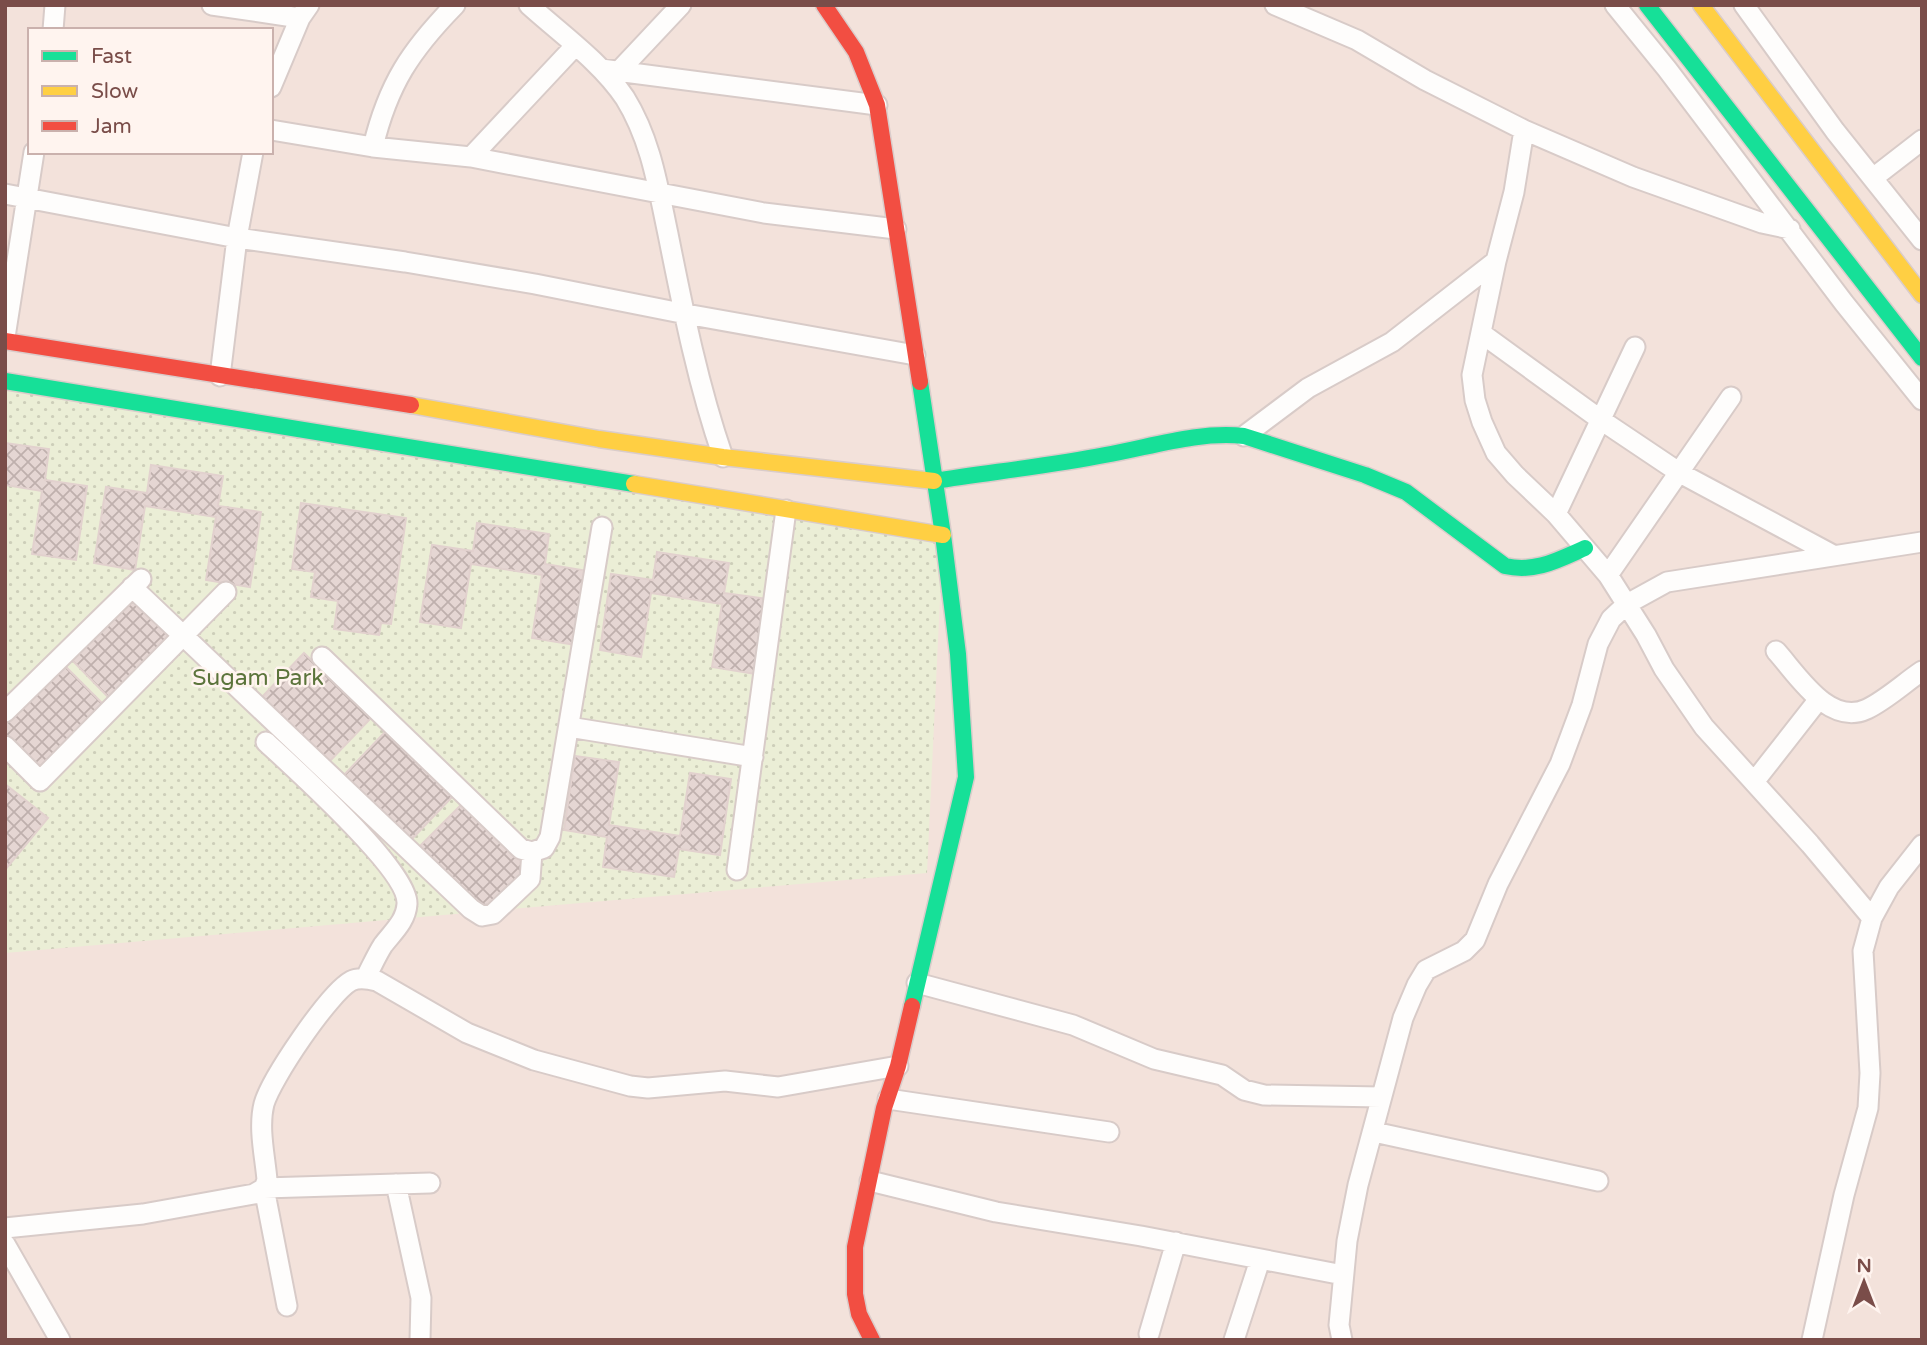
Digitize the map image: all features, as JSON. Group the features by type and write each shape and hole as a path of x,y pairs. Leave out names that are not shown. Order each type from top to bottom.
{"main road":[{"path":"824,5 848,35 863,63 877,105 943,535 958,654 966,777 855,1247 855,1294 859,1314 872,1340"},
{"path":"1647,5 1922,358"},
{"path":"1701,5 1922,295"},
{"path":"5,339 442,410 599,439 723,457 934,481 1102,456 1208,435 1244,436 1365,475 1406,492 1505,566 1517,570 1531,571 1585,548"},
{"path":"5,381 943,535"}],"street":[{"path":"53,28 55,5"},
{"path":"212,5 304,12 273,82"},
{"path":"373,146 390,91 401,71 429,31 455,5"},
{"path":"529,5 575,46 610,70 877,105"},
{"path":"610,70 681,5"},
{"path":"1275,5 1357,40 1425,80 1524,130 1633,177 1762,223 1790,229"},
{"path":"1615,5 1922,400"},
{"path":"1744,5 1835,131 1922,240"},
{"path":"471,157 575,46"},
{"path":"610,70 646,140 706,403 723,457"},
{"path":"273,130 373,146 471,157 764,213 896,229"},
{"path":"1524,130 1514,192 1496,261 1472,375 1475,400 1482,422 1496,453 1556,514 1608,575 1664,669 1704,727 1872,918"},
{"path":"1873,178 1922,140"},
{"path":"5,339 34,154"},
{"path":"220,376 237,238 253,154"},
{"path":"5,194 237,238 483,275 915,355"},
{"path":"1244,436 1308,388 1392,342 1496,261"},
{"path":"1481,333 1601,420 1680,473 1833,555"},
{"path":"1556,514 1635,347"},
{"path":"1608,575 1731,397"},
{"path":"737,870 786,510"},
{"path":"322,657 522,849 532,852 544,848 550,836 602,527"},
{"path":"1342,1340 1339,1325 1343,1275 1358,1185 1403,1018 1426,970 1464,951 1475,940 1498,884 1560,764 1582,705 1604,630 1627,604 1660,586 1683,579 1922,542"},
{"path":"5,712 137,583 184,636 471,909 482,916 493,914 502,906 530,879 532,852"},
{"path":"5,746 40,781 226,592"},
{"path":"1776,651 1819,699 1834,708 1850,712 1870,708 1922,671"},
{"path":"1754,782 1819,699"},
{"path":"569,727 752,757"},
{"path":"266,742 325,796 404,888 407,902 403,920 382,947 365,979"},
{"path":"1812,1340 1844,1195 1868,1108 1870,1073 1863,951 1872,918 1889,887 1922,845"},
{"path":"287,1306 264,1188 267,1180 262,1126 264,1107 270,1086 305,1034 340,989 352,980 377,981 467,1033 534,1060 630,1086 648,1088 725,1081 778,1087 898,1066"},
{"path":"917,983 1073,1025 1154,1059 1222,1075 1244,1090 1264,1095 1381,1097"},
{"path":"888,1099 1109,1132"},
{"path":"1374,1132 1598,1181"},
{"path":"870,1181 996,1212 1176,1242 1343,1275"},
{"path":"5,1228 144,1214 254,1194 264,1188 430,1183"},
{"path":"396,1184 421,1298 419,1340"},
{"path":"1149,1334 1176,1242"},
{"path":"5,1244 60,1340"},
{"path":"1234,1340 1260,1260"}],"shaded area":[{"path":"5,5 1922,5 1922,1340 5,1340"}],"green space":[{"name":"Sugam Park","path":"5,381 943,535 927,873 5,953"}],"building":[{"path":"5,443 49,449 45,480 87,486 76,560 32,554 42,491 5,485"},
{"path":"151,465 223,476 218,506 261,512 250,587 206,580 216,517 145,506 135,570 94,563 106,487 147,493"},
{"path":"301,503 406,518 391,624 381,623 379,635 334,629 338,601 311,597 315,572 292,569"},
{"path":"477,523 549,534 545,564 588,571 576,645 532,638 542,575 471,564 461,628 420,622 432,545 473,551"},
{"path":"657,552 729,563 724,593 767,599 756,674 712,667 722,604 651,593 641,657 600,650 611,574 653,580"},
{"path":"136,592 180,637 113,702 69,657"},
{"path":"304,653 371,718 328,763 261,698"},
{"path":"63,664 107,708 40,773 5,738 5,720"},
{"path":"386,731 453,796 410,841 343,776"},
{"path":"575,756 619,762 609,825 680,836 690,773 731,779 720,855 679,849 674,877 603,867 607,837 564,830"},
{"path":"5,784 48,818 5,870"},
{"path":"462,804 529,868 485,913 418,848"}],"traffic: fast":[{"path":"1647,5 1922,358"},
{"path":"5,381 634,484"},
{"path":"912,1006 966,777 958,654 920,382"},
{"path":"934,481 1084,459 1192,438 1244,436 1365,475 1406,492 1505,566 1536,567 1585,548"}],"traffic: slow":[{"path":"1701,5 1922,295"},
{"path":"411,405 599,439 723,457 934,481"},
{"path":"634,484 943,535"}],"traffic: jam":[{"path":"824,5 856,52 877,105 920,382"},
{"path":"5,341 411,405"},
{"path":"872,1340 859,1314 855,1294 855,1247 884,1108 898,1066 912,1006"}]}
